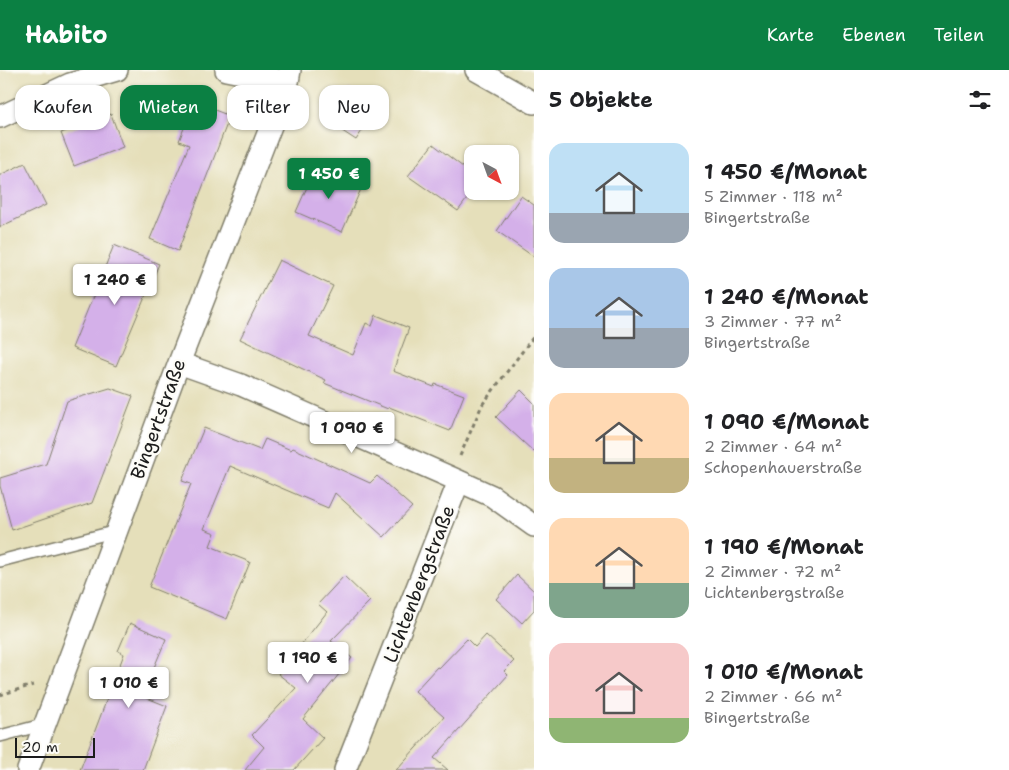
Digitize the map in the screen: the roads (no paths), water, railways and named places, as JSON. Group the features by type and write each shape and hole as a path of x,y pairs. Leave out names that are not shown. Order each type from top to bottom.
{"street":[{"path":"0,118 70,84 117,70"},
{"path":"226,70 289,76"},
{"path":"476,70 534,103"},
{"name":"Bingertstraße","path":"28,770 179,363 289,76"},
{"path":"179,363 241,385 492,496 534,526"},
{"name":"Lichtenbergstraße","path":"345,770 459,481"}],"lane":[{"path":"0,561 117,531"},
{"path":"0,736 46,724"}]}
